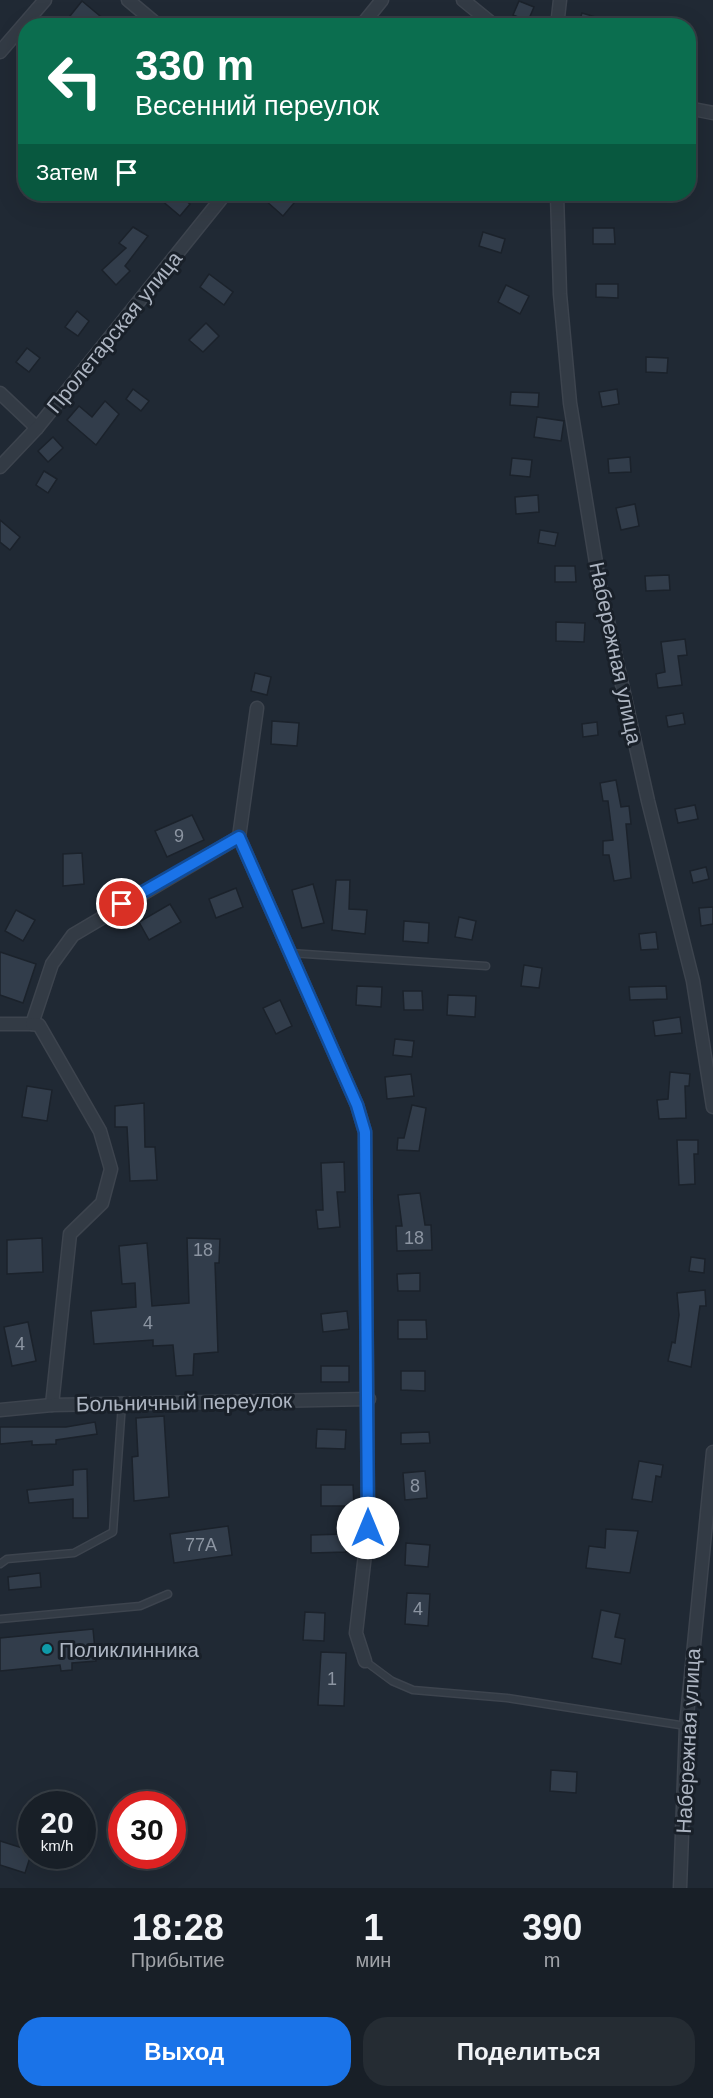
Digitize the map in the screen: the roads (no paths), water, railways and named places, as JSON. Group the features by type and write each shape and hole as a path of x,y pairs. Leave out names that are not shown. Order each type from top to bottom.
{"street":[{"path":"29,18 45,0"},
{"path":"128,0 149,18"},
{"path":"367,18 382,0"},
{"path":"463,0 485,18"},
{"path":"558,18 560,0"},
{"path":"0,52 18,31"},
{"path":"696,110 713,113"},
{"name":"Пролетарская улица","path":"0,467 37,428 219,201"},
{"name":"Набережная улица","path":"557,201 561,294 570,403 597,570 648,801 693,981 713,1107"},
{"path":"0,393 37,428"},
{"path":"258,708 239,837 357,1105 365,1132 369,1399 368,1528 356,1633 365,1660"},
{"path":"32,1024 52,964 73,935 239,837"},
{"path":"0,1024 39,1025 78,1090 99,1131 111,1169 102,1203 70,1234 52,1406"},
{"name":"Больничный переулок","path":"0,1410 52,1406 369,1399"},
{"name":"Набережная улица","path":"680,1888 686,1726 713,1452"}],"lane":[{"path":"289,952 486,966"},
{"path":"0,1564 7,1560 74,1553 95,1544 113,1532 122,1404"},
{"path":"0,1619 140,1606 168,1594"},
{"path":"365,1660 392,1681 413,1690 507,1698 686,1726"}],"place":[{"name":"Поликлинника","path":"47,1649"}]}
